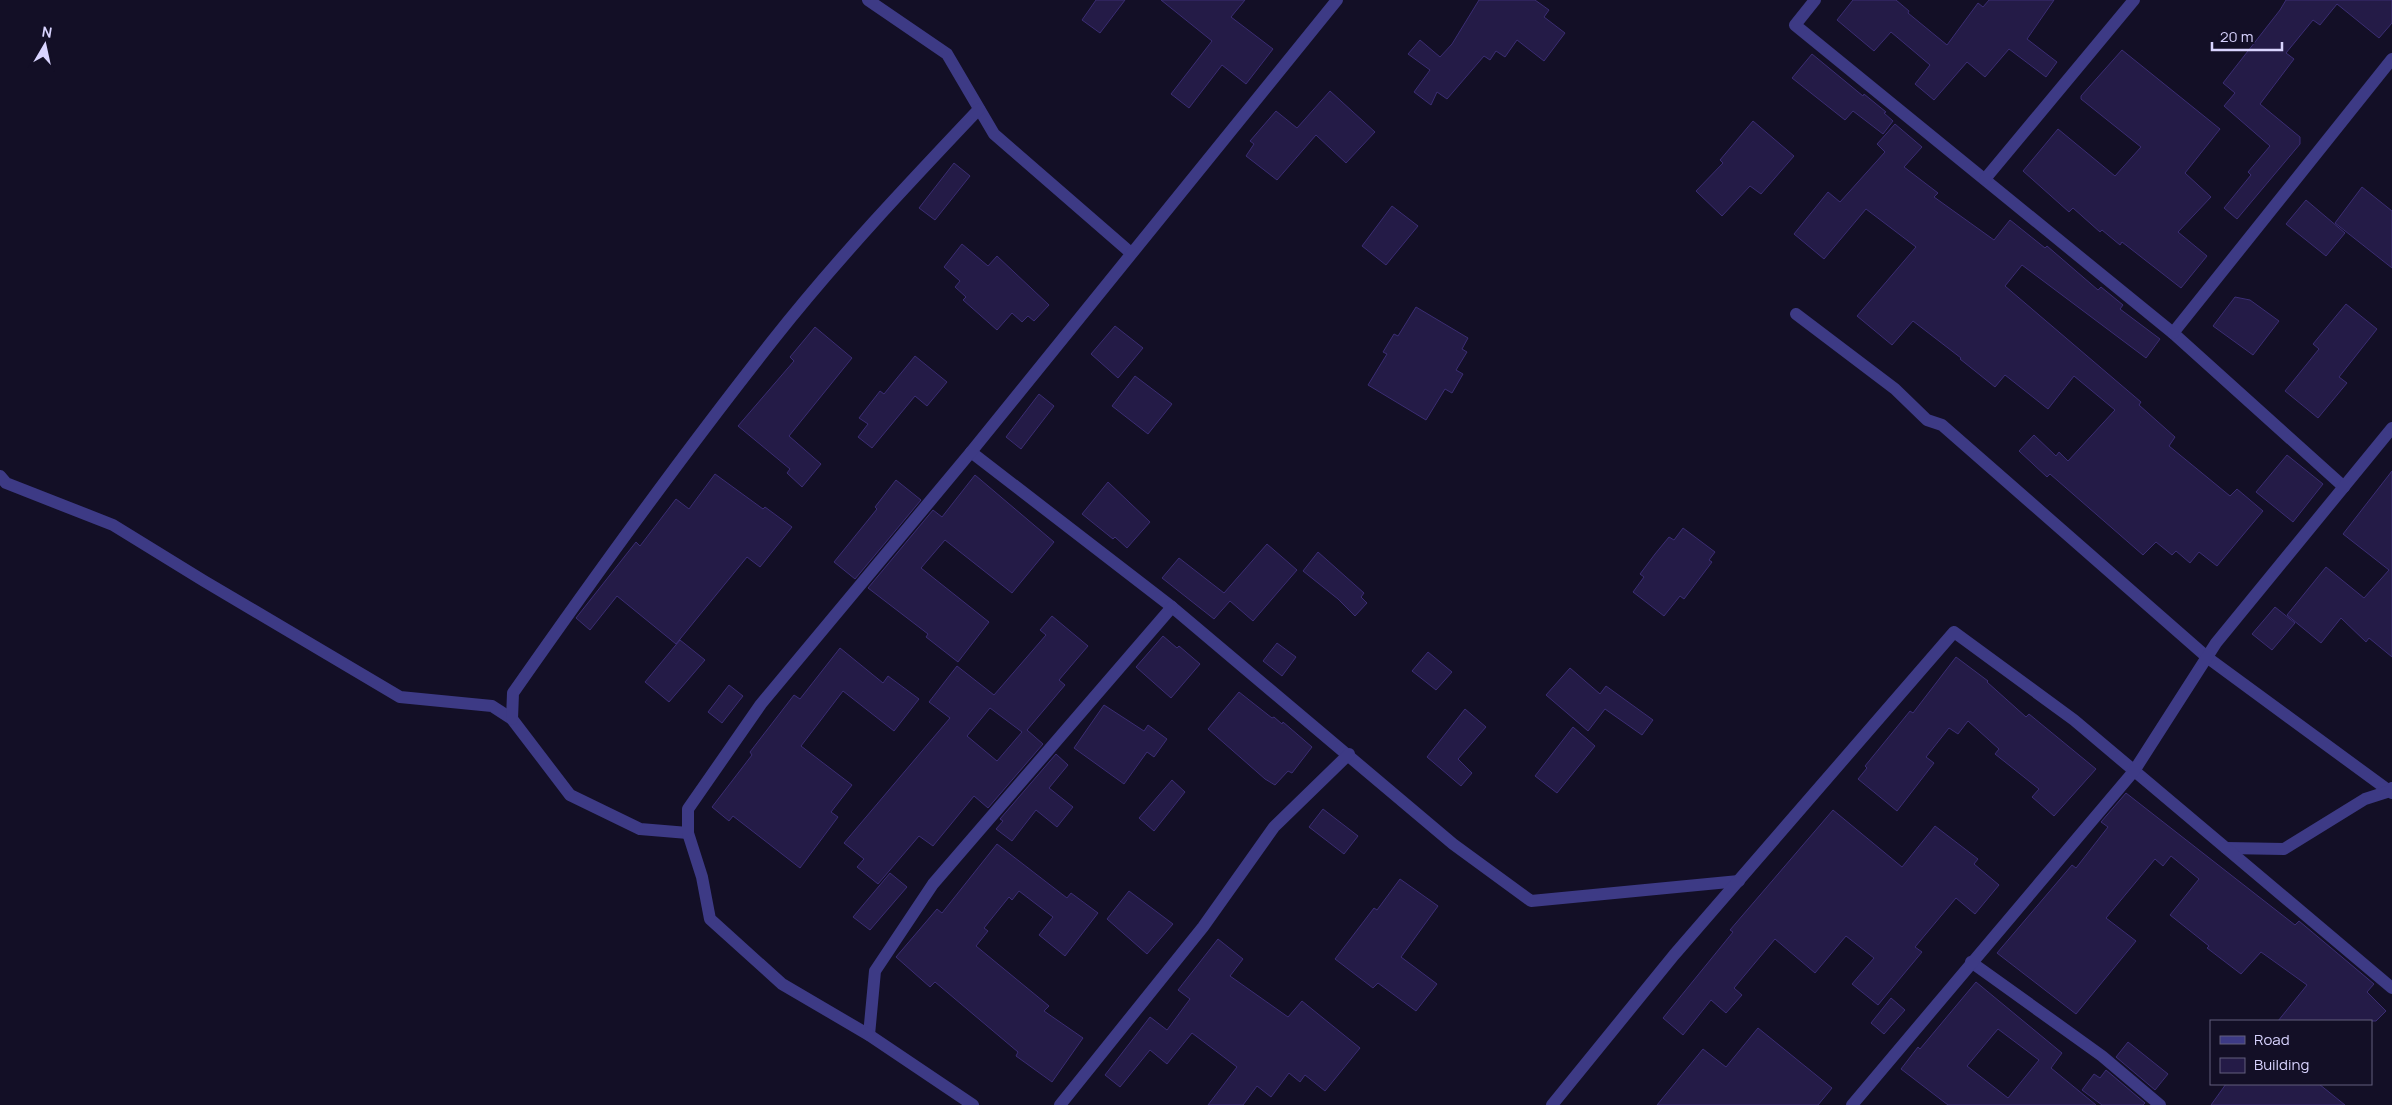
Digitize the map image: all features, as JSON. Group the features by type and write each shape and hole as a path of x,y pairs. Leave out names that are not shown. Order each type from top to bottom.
{"street":[{"path":"868,0 947,54 994,134 1131,253"},
{"path":"974,1105 869,1035 782,984 710,919 702,877 688,833 688,809 760,704 971,452 1337,0"},
{"path":"1815,0 1795,25 2173,333 2344,487"},
{"path":"1985,180 2134,0"},
{"path":"2173,333 2392,59"},
{"path":"512,719 512,693 645,506 774,339 870,224 979,108"},
{"path":"1796,314 1895,389 1927,420 1942,425 2208,658 2391,791"},
{"path":"1852,1105 1971,962 2134,772 2216,643 2392,428"},
{"path":"971,452 1172,607 1349,754 1453,844 1531,901 1739,881"},
{"path":"0,476 6,483 113,525 204,582 400,697 492,706 512,719 570,795 640,829 688,833"},
{"path":"869,1035 874,971 933,884 1172,607"},
{"path":"1552,1105 1674,955 1954,632 2074,720 2392,988"},
{"path":"1060,1105 1203,927 1274,828 1349,754"},
{"path":"2226,848 2284,849 2365,799 2391,791"},
{"path":"1971,962 2102,1056 2160,1105"}],"building":[{"path":"1096,0 1125,0 1100,33 1082,20"},
{"path":"1161,0 1245,0 1231,17 1273,49 1246,84 1222,65 1189,108 1171,94 1212,41"},
{"path":"1479,0 1535,0 1549,10 1544,17 1565,33 1544,61 1517,40 1505,57 1496,51 1490,60 1484,56 1447,99 1437,92 1431,105 1414,92 1430,70 1408,54 1420,40 1440,57 1452,44"},
{"path":"1853,0 1896,0 1909,11 1908,13 1947,45 1978,3 1983,7 1989,0 2054,0 2027,39 2057,62 2046,77 2009,49 1985,77 1967,62 1934,100 1915,84 1930,65 1891,32 1874,51 1837,20"},
{"path":"2286,0 2392,0 2392,23 2379,38 2337,4 2320,25 2313,20 2286,53 2294,59 2260,104 2300,137 2300,144 2237,219 2224,208 2251,175 2248,172 2270,146 2224,106 2235,93 2223,83"},
{"path":"2122,50 2220,129 2185,173 2211,197 2178,232 2207,256 2181,288 2122,242 2120,245 2102,230 2100,232 2073,208 2069,212 2023,171 2058,129 2115,176 2141,147 2081,99 2081,96"},
{"path":"1812,54 1863,96 1864,94 1886,112 1884,113 1893,121 1883,134 1853,111 1845,120 1792,78"},
{"path":"1330,91 1375,132 1346,163 1316,135 1277,180 1246,156 1254,144 1250,141 1276,111 1297,128"},
{"path":"1753,121 1794,156 1761,194 1750,186 1722,216 1696,191 1723,163 1720,160"},
{"path":"1895,124 1922,147 1904,167 1938,193 1934,197 1994,240 2010,220 2045,248 2047,246 2098,290 2101,287 2123,305 2120,309 2160,339 2146,358 2022,265 2005,286 2141,402 2139,405 2175,437 2169,446 2230,496 2237,489 2263,511 2217,566 2199,552 2190,563 2176,551 2172,555 2156,542 2143,555 2050,474 2047,477 2019,451 2034,435 2056,456 2059,452 2068,461 2115,410 2074,376 2048,409 2005,375 1995,387 1913,321 1892,345 1857,316 1916,247 1866,209 1824,259 1794,234 1828,192 1840,202 1885,152 1877,144"},
{"path":"954,163 970,176 935,220 919,208"},
{"path":"2362,187 2392,211 2392,268 2335,223"},
{"path":"2306,200 2345,233 2326,256 2286,224"},
{"path":"1392,206 1418,226 1386,265 1362,246"},
{"path":"962,244 988,266 997,256 1049,305 1034,321 1028,316 1022,322 1012,313 997,330 963,300 966,297 955,287 960,281 944,267"},
{"path":"2235,297 2250,300 2279,321 2253,355 2213,326"},
{"path":"2346,304 2377,329 2339,377 2347,383 2318,418 2285,391 2319,349 2313,344"},
{"path":"1416,307 1468,338 1462,349 1467,352 1456,370 1463,374 1452,393 1445,389 1426,420 1368,385 1387,354 1383,352 1394,334 1398,336"},
{"path":"1115,326 1143,348 1118,378 1091,354"},
{"path":"815,327 852,358 789,436 821,464 802,487 787,473 790,469 738,426 794,361 790,357"},
{"path":"915,356 947,382 927,406 915,396 872,448 858,437 868,424 859,418 880,391 884,394"},
{"path":"1135,376 1172,404 1148,434 1112,406"},
{"path":"1039,394 1054,406 1021,449 1006,437"},
{"path":"2287,455 2323,484 2293,522 2256,492"},
{"path":"2392,471 2392,657 2369,638 2366,642 2341,618 2321,643 2287,615 2326,567 2364,598 2389,570 2343,534"},
{"path":"715,474 763,509 765,507 792,527 760,567 747,557 676,644 617,596 590,630 576,618 636,542 640,546 676,499 689,509"},
{"path":"975,475 1054,542 1012,593 945,540 921,568 989,622 958,662 926,637 928,634 868,588 933,510 942,517"},
{"path":"896,480 921,500 855,579 834,562 877,509 875,507"},
{"path":"1108,482 1150,522 1127,548 1115,537 1113,539 1082,514"},
{"path":"1683,528 1715,552 1709,560 1712,562 1684,599 1680,596 1664,616 1633,592 1644,577 1640,574 1655,554 1669,537 1674,540"},
{"path":"1267,544 1297,570 1253,621 1230,601 1214,619 1162,578 1179,558 1224,593"},
{"path":"1318,552 1364,593 1361,597 1367,603 1355,616 1338,599 1303,571"},
{"path":"2275,607 2295,623 2272,650 2252,634"},
{"path":"1052,616 1088,646 1059,680 1065,685 1027,730 1043,744 988,808 974,796 933,846 919,836 878,884 857,867 864,859 844,843 950,718 929,702 957,666 994,695 1046,635 1040,630","holes":["990,708 1022,732 997,761 967,736"]},
{"path":"1163,636 1177,648 1179,646 1200,664 1171,698 1136,667"},
{"path":"680,640 705,660 669,702 645,682"},
{"path":"1277,643 1296,657 1282,676 1263,661"},
{"path":"840,648 883,683 888,676 919,699 894,731 843,691 801,746 852,785 831,812 838,817 800,868 733,816 729,821 712,807 752,755 750,752 794,695 800,699"},
{"path":"1428,652 1452,672 1436,690 1412,671"},
{"path":"1956,657 1988,681 2026,717 2029,714 2096,769 2054,816 2032,797 2039,789 1995,754 1999,749 1968,721 1958,734 1949,728 1926,757 1934,763 1897,811 1858,779 1867,768 1865,766 1910,711 1913,713"},
{"path":"1570,668 1600,694 1606,686 1653,720 1642,735 1605,709 1588,731 1546,695"},
{"path":"729,685 743,696 722,723 708,712"},
{"path":"1239,692 1272,718 1274,717 1282,724 1283,722 1312,747 1292,773 1288,771 1275,785 1265,779 1208,729"},
{"path":"1104,705 1144,731 1148,725 1167,739 1154,757 1147,752 1124,784 1074,748"},
{"path":"1465,709 1486,727 1458,759 1472,773 1461,786 1427,757"},
{"path":"1573,727 1595,746 1557,793 1535,776"},
{"path":"1056,754 1068,765 1049,788 1073,807 1057,827 1036,810 1012,841 996,829 1003,821 1000,819"},
{"path":"1172,780 1185,792 1154,831 1139,818"},
{"path":"2126,793 2295,925 2299,921 2374,984 2367,992 2386,1011 2376,1021 2279,1020 2307,985 2261,952 2241,974 2207,948 2209,946 2170,915 2199,879 2171,856 2163,866 2155,859 2106,918 2136,941 2076,1014 1997,953 2072,865 2076,868 2108,827 2101,822"},
{"path":"1323,809 1358,836 1344,854 1309,827"},
{"path":"1833,810 1902,867 1935,826 1978,859 1974,864 1999,885 1975,914 1956,898 1915,947 1922,952 1878,1005 1852,984 1874,958 1846,936 1815,973 1775,939 1734,988 1742,995 1726,1013 1711,1000 1683,1035 1663,1018 1733,932 1730,930"},
{"path":"997,844 1067,898 1071,893 1098,913 1065,956 1039,935 1053,917 1019,891 1012,900 1009,897 984,928 988,931 976,946 1049,1006 1044,1011 1083,1038 1052,1082 1016,1056 1018,1052 935,982 930,987 896,957 937,909 942,913"},
{"path":"890,873 907,887 870,930 853,917"},
{"path":"1400,879 1438,906 1401,957 1437,984 1416,1011 1378,983 1373,988 1335,959 1374,908 1377,910"},
{"path":"1129,891 1173,924 1147,954 1107,919"},
{"path":"1218,939 1243,959 1230,976 1288,1017 1302,1001 1360,1048 1325,1091 1305,1075 1300,1082 1289,1073 1271,1097 1257,1086 1243,1105 1208,1105 1237,1067 1192,1033 1167,1064 1150,1050 1120,1087 1105,1075 1150,1017 1167,1030 1190,999 1178,990"},
{"path":"1976,982 2062,1053 2051,1068 2096,1105 1948,1105 1901,1069 1918,1047 1920,1049","holes":["1998,1029 2039,1060 2008,1098 1967,1066"]},
{"path":"1891,998 1905,1010 1884,1034 1871,1023"},
{"path":"1758,1028 1832,1088 1818,1105 1657,1105 1703,1049 1726,1067"},
{"path":"2128,1042 2168,1074 2155,1090 2116,1057"},
{"path":"2106,1070 2145,1103 2143,1105 2102,1105 2082,1090 2094,1074 2100,1078"},
{"path":"2225,1085 2320,1085 2345,1105 2211,1105"}]}
